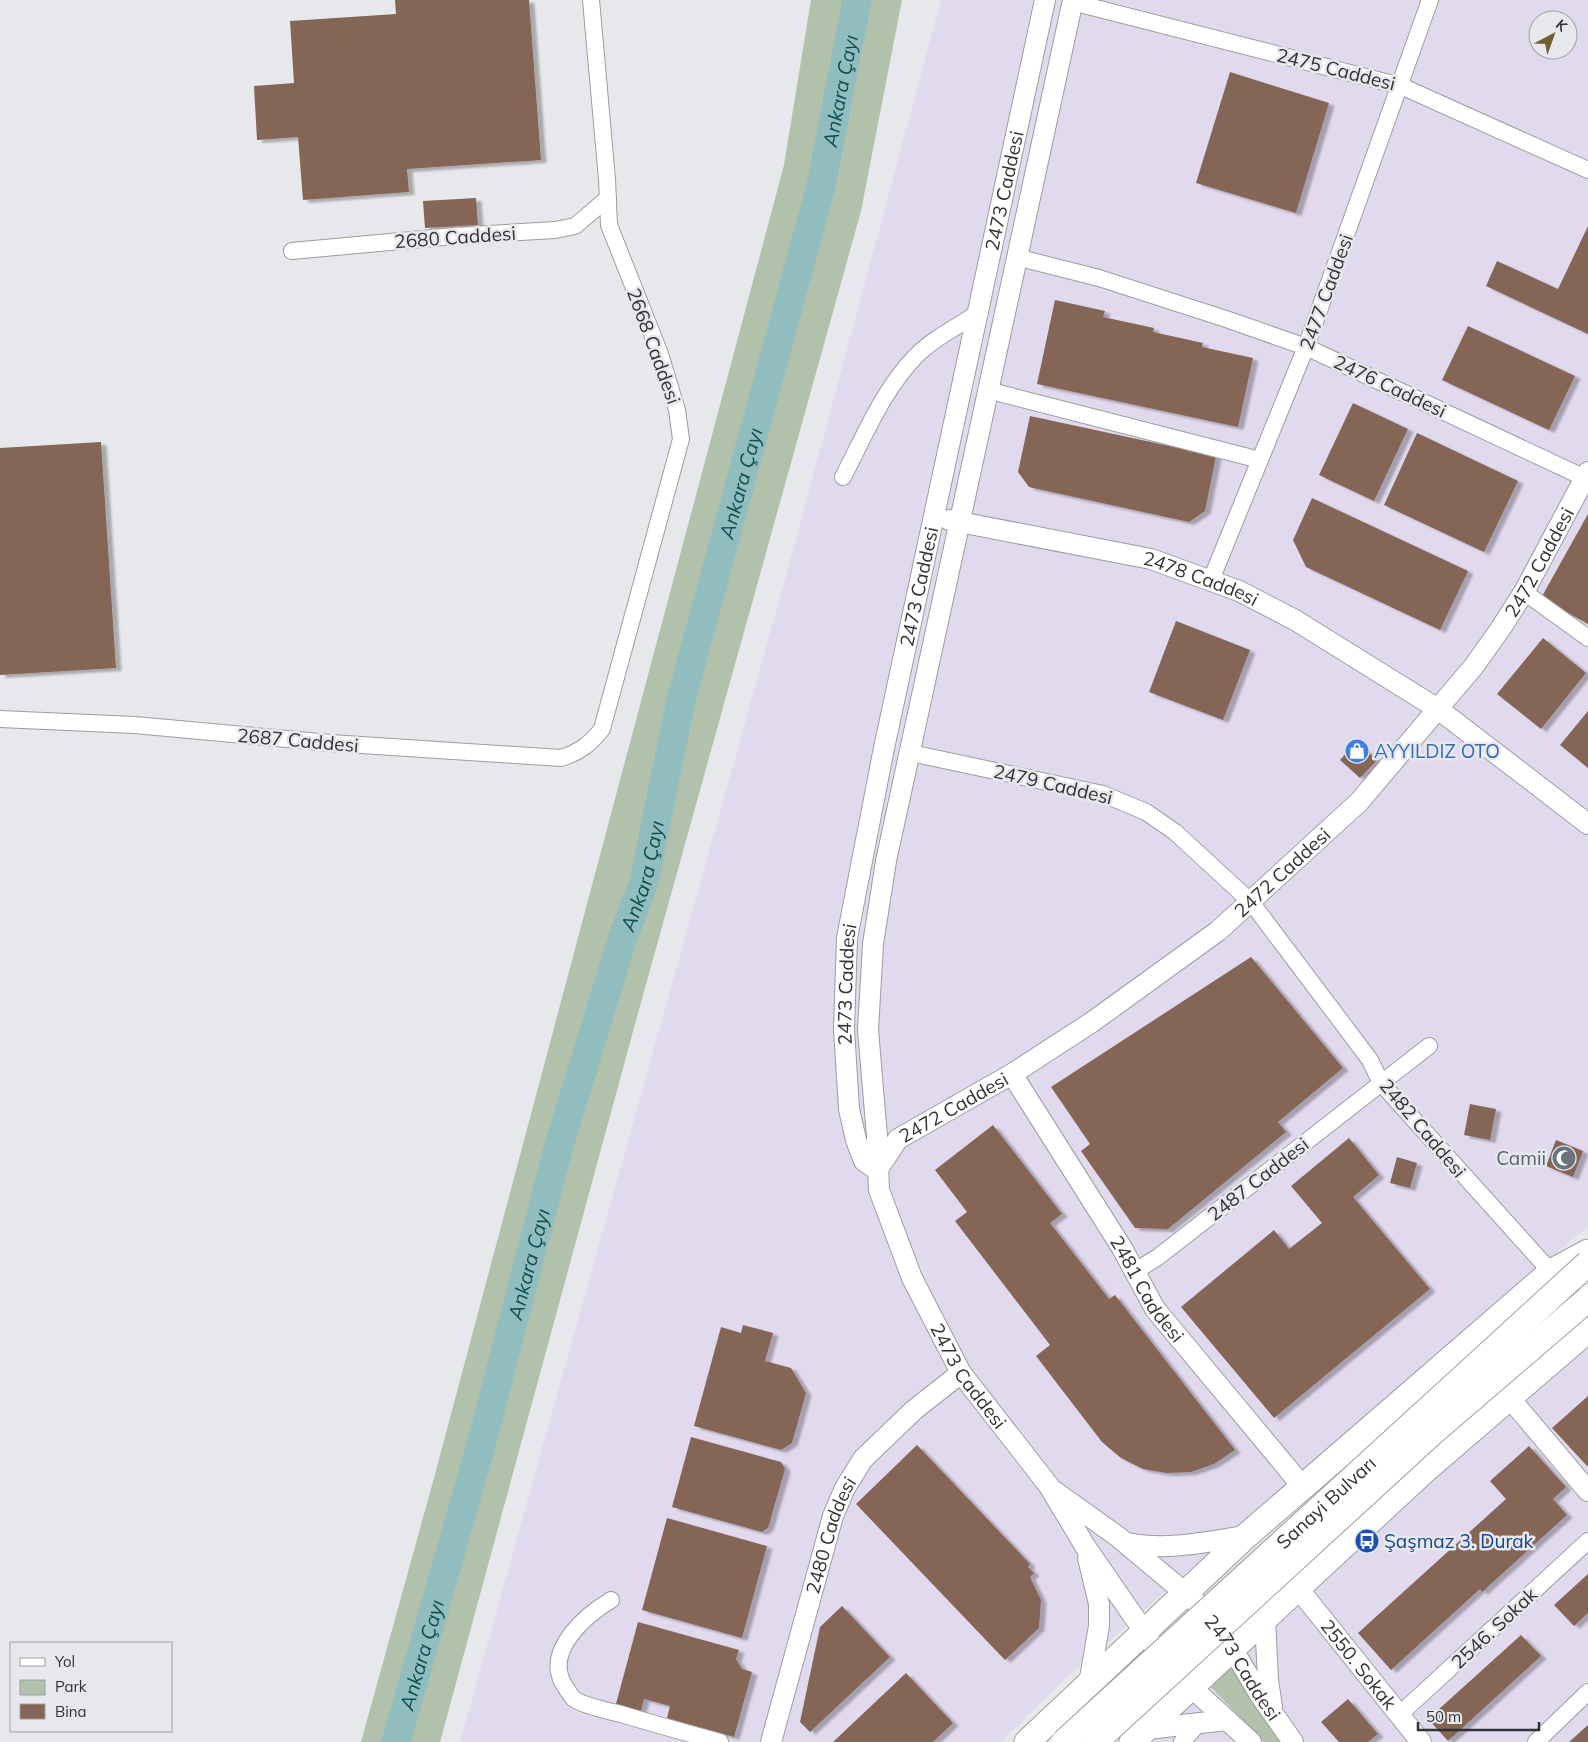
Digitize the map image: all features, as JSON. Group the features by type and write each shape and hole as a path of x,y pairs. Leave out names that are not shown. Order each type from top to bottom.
{"main road":[{"path":"1027,1742 1248,1534 1551,1272 1588,1252"},
{"name":"Sanayi Bulvarı","path":"1064,1742 1588,1263"},
{"name":"Sanayi Bulvarı","path":"1095,1742 1432,1433 1588,1299"},
{"path":"1139,1736 1266,1619 1297,1587 1508,1396 1588,1330"},
{"path":"1248,1534 1246,1552 1249,1564 1259,1578 1274,1588 1284,1590 1297,1587"},
{"path":"1086,1687 1114,1683 1129,1691 1141,1707 1139,1736"}],"street":[{"name":"2668 Caddesi","path":"591,0 609,225 660,354 677,410 681,439 602,729 591,742"},
{"name":"2473 Caddesi","path":"877,1170 864,1161 856,1140 849,1109 844,1029 847,938 882,757 935,518 1045,0"},
{"name":"2477 Caddesi","path":"1211,580 1306,347 1401,86 1430,0"},
{"name":"2473 Caddesi","path":"1072,1 987,390 911,753 886,860 870,966 868,1030 877,1136 879,1190 912,1278 960,1373 1048,1486 1085,1546 1164,1658 1191,1687 1251,1742"},
{"name":"2475 Caddesi","path":"1072,1 1401,86 1588,170"},
{"name":"2680 Caddesi","path":"292,251 455,236 555,230 575,226 608,198"},
{"name":"2476 Caddesi","path":"1016,256 1226,318 1306,347 1586,481"},
{"path":"843,476 881,405 905,368 934,341 978,314"},
{"path":"987,390 1260,460"},
{"name":"2472 Caddesi","path":"877,1170 898,1139 1012,1074 1108,1011 1218,931 1358,802 1479,658 1524,592 1586,481"},
{"name":"2478 Caddesi","path":"935,518 1152,559 1239,591 1295,620 1438,709 1588,824"},
{"path":"1524,592 1588,638"},
{"name":"2687 Caddesi","path":"0,720 135,725 321,742 561,758 578,752 591,742"},
{"name":"2479 Caddesi","path":"911,753 1103,794 1121,800 1146,812 1175,832 1251,902"},
{"name":"2482 Caddesi","path":"1251,902 1370,1060 1381,1083 1551,1272"},
{"name":"2487 Caddesi","path":"1134,1272 1158,1257 1429,1046"},
{"name":"2481 Caddesi","path":"1012,1074 1122,1248 1155,1309 1302,1487"},
{"name":"2480 Caddesi","path":"771,1742 833,1516 844,1488 863,1459 914,1410 960,1373"},
{"path":"1508,1396 1588,1491"},
{"name":"2473 Caddesi","path":"1048,1486 1125,1543 1185,1592 1214,1620 1273,1714 1293,1742"},
{"path":"1125,1543 1150,1548 1178,1546 1248,1534"},
{"name":"2546. Sokak","path":"1399,1715 1588,1541"},
{"path":"1085,1546 1099,1604 1100,1626 1086,1687"},
{"name":"2550. Sokak","path":"1297,1587 1421,1742"},
{"path":"611,1600 592,1611 578,1625 559,1656 560,1678 574,1699 605,1710 720,1742"},
{"path":"1266,1619 1268,1680 1273,1714"},
{"path":"1536,1742 1588,1692"},
{"path":"1139,1736 1227,1720"},
{"path":"1182,1742 1198,1724"}],"shaded area":[{"path":"941,0 1588,0 1588,1226 1066,1678 1001,1742 460,1742 786,576"},
{"path":"1588,1333 1588,1742 1138,1742"}],"green space":[{"path":"811,0 902,0 861,211 635,1024 440,1742 361,1742 434,1478 784,165"},
{"path":"1229,1664 1281,1742 1264,1742 1209,1685"}],"building":[{"path":"395,0 529,0 541,160 407,169 409,192 303,200 298,137 257,140 254,86 294,83 290,21 396,14"},
{"path":"1230,72 1329,103 1296,213 1196,183"},
{"path":"476,198 478,225 425,228 423,201"},
{"path":"1588,226 1588,334 1486,286 1497,261 1558,289"},
{"path":"1055,300 1105,311 1103,317 1154,328 1153,332 1203,343 1202,347 1253,358 1238,427 1037,384"},
{"path":"1468,326 1575,376 1549,430 1442,380"},
{"path":"1353,403 1408,429 1374,501 1319,475"},
{"path":"1030,416 1216,456 1205,511 1189,522 1029,487 1018,472"},
{"path":"1417,433 1518,481 1484,552 1384,505"},
{"path":"101,442 116,668 0,675 0,448"},
{"path":"1312,498 1468,571 1440,630 1306,567 1293,540"},
{"path":"1588,514 1588,624 1541,598"},
{"path":"1176,621 1250,650 1223,720 1149,692"},
{"path":"1543,638 1586,673 1541,729 1497,694"},
{"path":"1588,711 1588,768 1560,745"},
{"name":"AYYILDIZ OTO","path":"1356,742 1377,760 1360,778 1340,760"},
{"path":"1251,957 1343,1068 1278,1122 1286,1132 1168,1229 1135,1228 1081,1151 1090,1144 1051,1087"},
{"path":"1470,1104 1496,1109 1490,1140 1464,1135"},
{"path":"993,1125 1062,1214 1050,1223 1109,1299 1115,1295 1235,1450 1214,1464 1191,1472 1167,1473 1143,1469 1121,1458 1102,1442 1036,1356 1050,1345 955,1221 967,1212 935,1170"},
{"path":"1349,1138 1379,1175 1353,1197 1430,1289 1274,1418 1181,1307 1274,1230 1289,1249 1322,1223 1291,1186"},
{"name":"Camii","path":"1556,1140 1583,1151 1573,1177 1546,1166"},
{"path":"1397,1157 1417,1163 1410,1188 1390,1183"},
{"path":"743,1325 773,1333 765,1361 791,1368 806,1393 792,1443 781,1450 694,1426 721,1327 741,1333"},
{"path":"1588,1396 1588,1465 1587,1466 1552,1428"},
{"path":"691,1437 781,1462 785,1469 768,1528 762,1532 672,1507"},
{"path":"917,1445 1030,1564 1028,1567 1034,1573 1030,1577 1041,1600 1039,1628 1005,1660 856,1504"},
{"path":"1529,1446 1566,1487 1553,1499 1567,1515 1482,1592 1480,1589 1391,1670 1358,1633 1506,1499 1490,1481"},
{"path":"667,1518 767,1546 742,1638 642,1610"},
{"path":"1588,1574 1588,1613 1574,1626 1554,1605"},
{"path":"842,1606 890,1657 810,1732 800,1722 820,1627"},
{"path":"638,1622 739,1650 736,1659 742,1669 752,1672 734,1737 667,1718 670,1706 644,1699 641,1711 616,1704"},
{"path":"1521,1635 1541,1656 1448,1741 1428,1719"},
{"path":"906,1673 953,1723 933,1742 833,1742"},
{"path":"1348,1699 1378,1734 1368,1742 1339,1742 1321,1722"},
{"path":"1588,1725 1588,1742 1569,1742"}],"waterway":[{"name":"Ankara Çayı","path":"396,1742 480,1449 558,1149 622,940 644,882 681,700 821,186 857,0"}],"place":[{"name":"AYYILDIZ OTO","path":"1357,751"},
{"name":"Camii","path":"1564,1158"},
{"name":"Şaşmaz 3. Durak","path":"1367,1541"}]}
